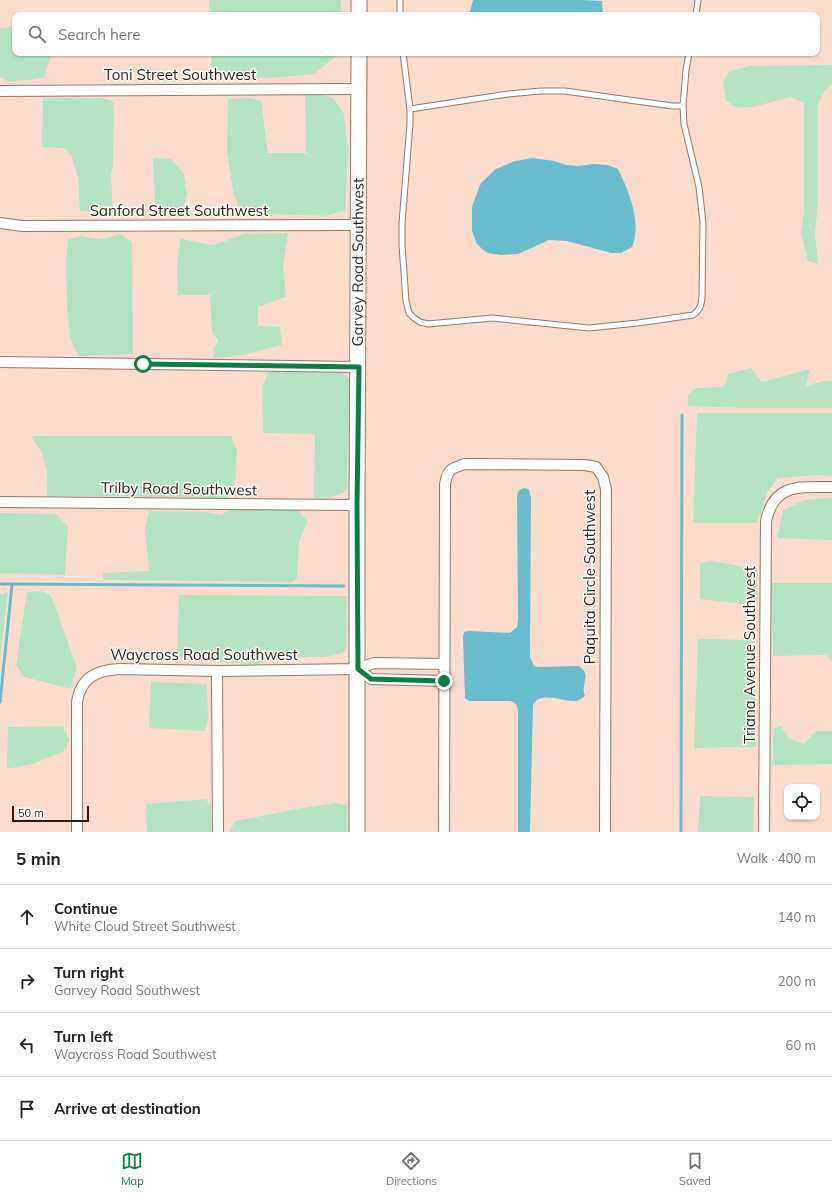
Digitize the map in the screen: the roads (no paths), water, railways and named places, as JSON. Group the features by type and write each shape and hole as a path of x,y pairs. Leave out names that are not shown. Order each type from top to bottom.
{"street":[{"path":"359,0 359,12"},
{"name":"Garvey Road Southwest","path":"358,832 357,505 359,367 359,56"},
{"name":"Toni Street Southwest","path":"0,91 359,89"},
{"name":"Sanford Street Southwest","path":"0,224 22,226 359,225"},
{"path":"0,362 359,367"},
{"name":"Paquita Circle Southwest","path":"444,664 445,485 447,475 453,467 465,464 585,465 596,467 603,477 606,489 605,832"},
{"name":"Triana Avenue Southwest","path":"764,832 766,521 773,501 778,496 791,489 798,487 832,487"},
{"name":"Trilby Road Southwest","path":"0,502 357,505"},
{"name":"Waycross Road Southwest","path":"76,832 77,702 82,686 87,680 97,673 114,669 217,671 358,669 374,663 444,664"},
{"path":"444,664 444,832"},
{"path":"358,669 371,679 444,681"},
{"path":"217,671 218,832"}],"lane":[{"path":"400,0 400,12"},
{"path":"696,12 698,0"},
{"path":"404,56 410,109 410,124 402,223 402,245 406,301 409,312 420,322 428,324 492,318 589,328 693,315 701,307 704,223 699,187 684,124 683,106 688,56"},
{"path":"410,109 508,94 541,91 565,91 672,106 683,106"}],"water":[{"path":"473,0 580,0 602,1 603,12 470,12"},
{"path":"533,158 554,161 566,165 607,165 618,169 630,197 635,217 636,228 632,247 621,253 611,253 567,241 549,240 518,254 501,255 488,253 482,249 477,244 472,231 472,206 481,183 496,169 515,161"},
{"path":"525,488 529,490 531,498 530,657 534,666 579,666 586,675 584,689 585,696 578,701 541,698 533,705 530,832 518,832 518,708 516,704 510,701 469,701 465,698 463,637 464,632 469,631 510,633 517,627 517,497 518,492"}],"waterway":[{"path":"681,832 682,415"},
{"path":"0,584 344,586"},
{"path":"0,702 12,585"}]}
